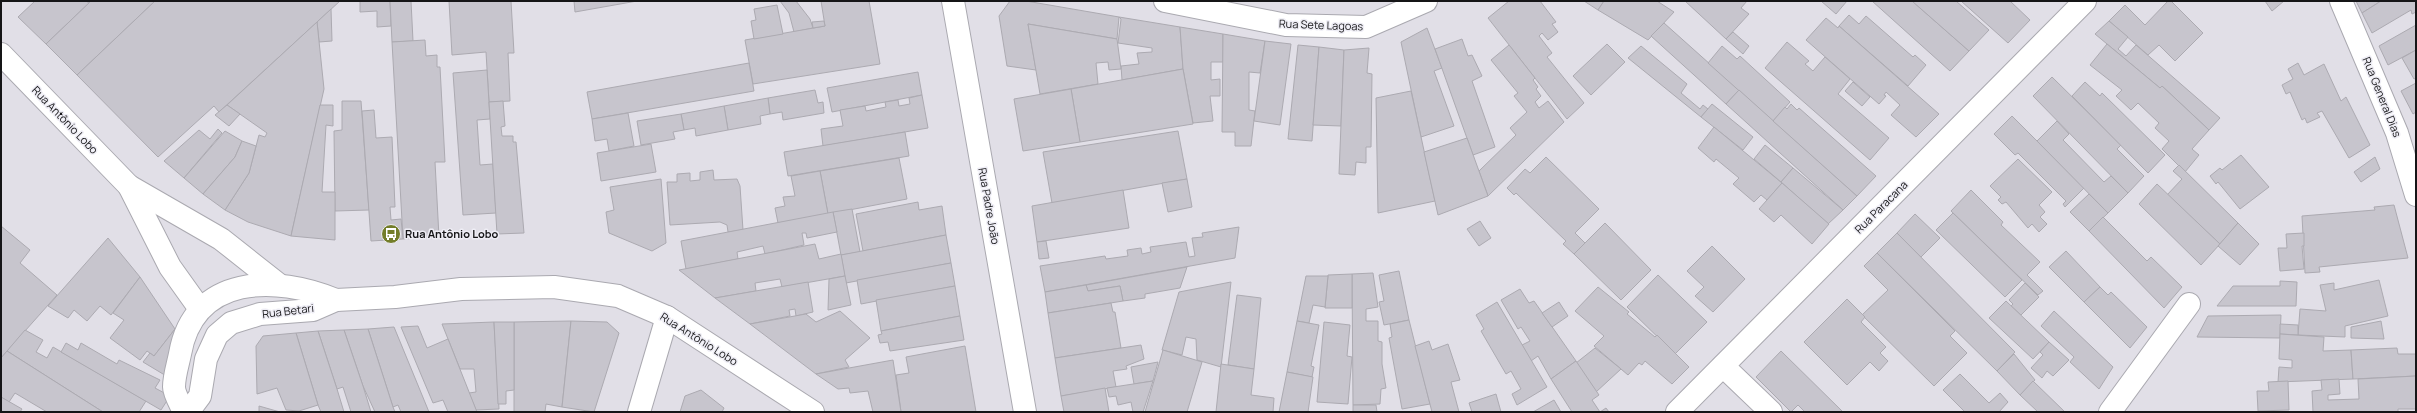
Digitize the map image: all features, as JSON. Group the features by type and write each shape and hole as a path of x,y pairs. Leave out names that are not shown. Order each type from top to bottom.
{"street":[{"name":"Rua Padre João","path":"953,1 1025,412"},
{"name":"Rua Sete Lagoas","path":"1165,1 1286,25 1366,27 1426,1"},
{"name":"Rua Paracana","path":"1676,412 2085,1"},
{"name":"Rua General Dias","path":"2340,1 2397,133 2416,195"},
{"name":"Rua Antônio Lobo","path":"1,54 129,186 221,239 278,284"},
{"name":"Rua Antônio Lobo","path":"129,186 170,267 200,309"},
{"name":"Rua Betari","path":"184,412 174,388 182,342 192,319 200,309 215,296 243,287 278,284 311,289 336,300"},
{"name":"Rua Antônio Lobo","path":"336,300 396,296 461,289 554,287 618,296 667,317 813,412"},
{"name":"Rua Betari","path":"188,412 200,396 206,359 217,335 231,323 260,314 313,310 336,300"},
{"path":"2110,412 2189,304"},
{"path":"639,412 667,317"},
{"path":"1723,366 1771,412"}],"building":[{"path":"35,1 86,1 89,3 46,44 18,17"},
{"path":"91,1 155,1 77,75 46,44"},
{"path":"155,1 340,1 219,112 214,106 158,157 77,75"},
{"path":"360,1 390,1 391,26 377,27 377,11 360,12"},
{"path":"390,1 411,1 413,41 392,42"},
{"path":"449,1 511,1 514,53 508,53 510,101 489,102 486,52 452,55"},
{"path":"574,1 637,1 575,12"},
{"path":"780,1 796,1 810,19 813,28 794,32 789,13"},
{"path":"821,1 869,1 880,64 753,84 745,40 825,26"},
{"path":"1010,1 1026,1 1119,17 1117,39 1028,24 1036,70 1007,66 999,16"},
{"path":"1509,1 1540,1 1556,22 1552,24 1558,32 1548,40 1542,33 1539,36 1552,53 1547,57 1584,103 1567,119 1488,18"},
{"path":"1584,1 1604,1 1598,10"},
{"path":"1604,1 1657,1 1674,12 1648,40 1598,10"},
{"path":"1685,1 1747,1 1741,8 1749,14 1726,39"},
{"path":"1821,1 1847,1 1836,14"},
{"path":"1872,1 1912,1 1969,51 1950,71"},
{"path":"1912,1 1956,1 1989,30 1969,51"},
{"path":"1961,1 2010,1 2030,20 2008,43"},
{"path":"2168,1 2171,1 2203,33 2175,61 2159,45 2148,55 2109,21 2125,5 2145,25"},
{"path":"2265,1 2284,1 2272,11"},
{"path":"2356,1 2381,1 2362,13"},
{"path":"2381,1 2416,1 2416,12 2412,14 2411,10 2372,33 2362,13"},
{"path":"777,5 783,34 754,39 751,21 756,20 754,9"},
{"path":"331,9 332,41 319,42 317,22"},
{"path":"1849,15 1859,24 1866,16 1913,57 1915,55 1926,65 1908,86 1839,26"},
{"path":"1119,17 1180,27 1183,69 1122,80 1121,66 1139,64 1137,53 1152,52 1152,48 1118,43 1121,19"},
{"path":"1826,18 1838,28 1839,26 1939,114 1916,137 1891,115 1900,105 1886,92 1884,95 1886,96 1879,104 1806,40"},
{"path":"824,21 825,26 813,28 812,22"},
{"path":"2109,21 2128,37 2118,49 2126,56 2136,45 2220,118 2209,130 2162,86 2160,88 2095,34"},
{"path":"317,22 324,89 291,236 248,222 225,210 249,173 259,135 265,137 267,133 227,105"},
{"path":"1664,23 1739,90 1726,104 1651,36"},
{"path":"1028,24 1117,39 1121,69 1109,70 1108,62 1096,63 1098,84 1040,94"},
{"path":"2416,25 2416,50 2388,65 2379,46"},
{"path":"1180,27 1223,34 1223,62 1211,62 1211,80 1220,79 1220,96 1210,96 1213,121 1193,123 1183,69"},
{"path":"1427,28 1442,68 1434,71 1454,126 1421,137 1401,42"},
{"path":"1733,32 1749,46 1743,54 1726,39"},
{"path":"1223,34 1265,41 1260,73 1249,72 1249,110 1255,111 1251,146 1235,146 1235,132 1222,132"},
{"path":"1462,39 1468,56 1472,55 1482,76 1472,81 1495,147 1473,155 1435,49"},
{"path":"425,40 426,56 437,55 437,67 440,67 445,162 435,162 439,237 403,239 392,42"},
{"path":"1265,41 1291,44 1280,125 1254,121"},
{"path":"1787,42 1809,61 1805,64 1813,71 1825,57 1850,79 1838,94 1889,138 1870,160 1765,68"},
{"path":"1607,44 1625,62 1591,95 1573,76"},
{"path":"2107,44 2160,88 2162,86 2209,130 2192,149 2199,155 2185,172 2162,149 2169,141 2155,128 2159,123 2138,103 2131,110 2116,96 2122,90 2090,65"},
{"path":"1298,45 1319,47 1312,141 1288,139"},
{"path":"1509,45 1535,78 1533,80 1538,87 1536,89 1541,96 1535,102 1539,108 1548,101 1564,122 1488,196 1479,171 1516,135 1510,128 1527,112 1514,96 1518,93 1491,60"},
{"path":"1641,46 1687,84 1681,93 1700,109 1703,105 1708,109 1701,117 1628,58"},
{"path":"1722,46 1737,59 1740,56 1790,102 1773,121 1708,63"},
{"path":"1319,47 1344,50 1341,126 1313,125"},
{"path":"1369,48 1367,73 1372,74 1371,147 1366,147 1366,163 1356,162 1355,175 1339,174 1344,50"},
{"path":"2416,50 2416,78 2414,79 2402,58"},
{"path":"749,63 754,91 592,119 587,92"},
{"path":"2298,63 2304,75 2324,64 2341,101 2346,97 2370,145 2349,158 2322,111 2317,113 2320,117 2307,123 2305,118 2302,120 2290,92 2286,94 2282,85 2293,79 2288,69"},
{"path":"1183,69 1193,124 1080,142 1071,89"},
{"path":"487,70 490,119 477,120 480,165 493,164 496,213 463,215 453,73"},
{"path":"918,72 922,95 832,112 827,88"},
{"path":"2052,77 2121,145 2117,149 2144,176 2128,193 2033,96"},
{"path":"1853,82 1870,97 1862,106 1845,91"},
{"path":"2085,82 2100,96 2102,93 2165,155 2148,173 2072,96"},
{"path":"2416,83 2416,112 2413,114 2401,91"},
{"path":"1071,89 1080,142 1023,151 1014,99"},
{"path":"815,90 818,103 823,102 824,113 783,120 782,112 770,114 768,98"},
{"path":"1739,90 1857,196 1843,210 1726,104"},
{"path":"1411,91 1435,201 1378,213 1376,98"},
{"path":"922,95 928,128 823,146 821,129 843,126 840,110 865,106 866,111 886,107 885,102 898,100 899,106 910,104 909,98"},
{"path":"768,98 770,114 760,116 761,124 728,130 724,106"},
{"path":"342,101 361,101 369,210 335,211 334,131 342,130"},
{"path":"503,101 505,126 501,127 502,136 513,136 513,142 516,142 524,233 497,234 489,102"},
{"path":"1712,104 1753,137 1743,150 1701,117"},
{"path":"1791,104 1797,110 1799,108 1876,176 1857,196 1773,121 1785,107 1787,109"},
{"path":"227,105 240,114 229,126 215,115"},
{"path":"320,105 333,105 333,126 326,125 322,192 335,192 335,240 291,236"},
{"path":"724,106 728,130 696,136 695,128 684,130 681,114"},
{"path":"374,110 376,138 392,137 395,207 390,207 391,220 401,219 403,239 371,241 362,111"},
{"path":"628,113 634,146 609,151 607,139 595,141 592,119"},
{"path":"681,114 684,130 673,132 675,139 641,145 637,121"},
{"path":"2012,116 2084,188 2065,207 2063,204 2066,201 2018,153 2015,155 1994,134"},
{"path":"2057,121 2069,134 2063,140 2104,182 2111,176 2128,193 2108,213 2037,141"},
{"path":"1714,127 1782,183 1767,200 1761,195 1754,202 1733,184 1739,178 1716,159 1714,162 1698,148"},
{"path":"218,129 222,133 184,178 164,161 199,130 210,139"},
{"path":"225,131 242,141 235,157 203,194 184,178"},
{"path":"1178,131 1187,179 1052,203 1043,152"},
{"path":"905,132 909,156 788,176 784,152"},
{"path":"1467,138 1488,196 1438,215 1424,152"},
{"path":"242,141 256,146 249,173 225,210 203,194 235,157"},
{"path":"651,144 656,172 601,181 597,153"},
{"path":"1765,145 1793,168 1781,182 1754,159"},
{"path":"2241,155 2269,187 2240,209 2218,182 2216,184 2210,176 2220,168 2222,170"},
{"path":"1546,157 1599,209 1575,233 1585,243 1574,254 1563,244 1566,241 1516,193 1514,195 1507,188 1525,169 1530,173"},
{"path":"2375,157 2380,169 2361,182 2354,172"},
{"path":"899,158 907,199 828,214 820,171"},
{"path":"2018,159 2052,192 2039,205 2045,212 2040,217 2047,224 2039,232 2032,224 2028,228 2006,202 2002,204 1998,200 2001,197 1990,186"},
{"path":"2179,165 2238,223 2220,244 2167,195 2182,179 2173,171"},
{"path":"1793,168 1843,210 1828,224 1781,182"},
{"path":"713,170 714,180 737,179 740,186 743,230 728,232 727,225 720,222 670,225 667,182 677,182 677,174 690,173 690,181 700,180 700,172"},
{"path":"820,171 828,214 778,223 775,208 785,206 783,197 795,196 791,176"},
{"path":"661,179 666,243 652,251 609,233 606,212 614,210 610,187"},
{"path":"1187,179 1192,207 1168,212 1162,183"},
{"path":"1782,183 1829,224 1812,244 1781,215 1774,222 1759,209"},
{"path":"2157,184 2220,244 2201,265 2139,204"},
{"path":"1123,190 1129,228 1037,242 1032,206"},
{"path":"1971,190 2003,222 2001,225 2040,262 2027,275 2043,291 2038,295 1951,211"},
{"path":"2089,194 2108,213 2089,231 2070,212"},
{"path":"918,202 919,210 942,206 946,235 863,251 856,214"},
{"path":"2394,205 2408,258 2319,267 2320,272 2305,273 2302,216 2375,210 2374,207"},
{"path":"852,209 860,252 841,255 833,212"},
{"path":"833,212 837,232 807,238 806,233 802,233 804,245 765,254 763,246 737,252 738,259 686,269 681,241"},
{"path":"1953,213 2022,280 2005,297 1936,230"},
{"path":"1915,214 1940,238 1921,257 1897,233"},
{"path":"2103,217 2147,261 2151,257 2182,287 2164,308 2089,231"},
{"path":"1480,221 1491,238 1479,246 1467,229"},
{"path":"1605,223 1651,270 1621,300 1574,254"},
{"path":"2238,223 2259,244 2240,265 2218,246"},
{"path":"1,226 30,250 20,263 57,295 1,358"},
{"path":"1239,227 1235,258 1045,292 1040,266 1105,256 1106,259 1128,256 1127,250 1141,248 1142,254 1151,252 1150,247 1186,242 1189,257 1195,256 1192,238 1203,237 1202,233"},
{"path":"1897,233 2015,352 1997,371 1877,253"},
{"path":"2304,233 2304,246 2302,246 2304,269 2280,271 2278,248 2287,248 2286,234"},
{"path":"946,235 951,263 846,283 841,255"},
{"path":"108,238 140,277 111,315 100,306 87,321 74,310 68,318 48,306"},
{"path":"1046,241 1049,258 1039,259 1037,242"},
{"path":"815,244 819,259 841,254 845,276 782,287 780,279 755,283 756,291 715,298 679,270"},
{"path":"1712,246 1745,279 1713,312 1695,296 1704,287 1687,271"},
{"path":"2066,251 2100,287 2084,302 2049,267"},
{"path":"1877,253 1955,331 1950,336 1967,353 1934,386 1862,315 1888,290 1864,266"},
{"path":"951,263 955,286 861,304 857,280"},
{"path":"1187,267 1180,288 1145,294 1145,298 1123,301 1120,286 1088,291 1086,285"},
{"path":"1399,271 1409,320 1384,325 1379,302 1384,301 1379,275"},
{"path":"1373,273 1378,307 1366,309 1366,321 1378,321 1378,341 1382,342 1382,364 1386,388 1381,389 1380,404 1353,405 1352,274"},
{"path":"1352,274 1352,308 1325,308 1328,275"},
{"path":"1658,275 1707,322 1675,354 1627,307"},
{"path":"845,276 851,305 828,310 829,279"},
{"path":"1306,276 1328,276 1325,307 1313,305 1309,323 1297,321"},
{"path":"140,277 175,329 154,356 147,351 140,360 110,338 124,320 113,313"},
{"path":"2379,280 2388,316 2345,326 2345,337 2298,335 2300,309 2326,311 2320,285 2334,283 2334,290"},
{"path":"2280,281 2297,282 2296,306 2217,306 2233,286 2280,286"},
{"path":"808,282 813,312 796,316 795,309 789,310 790,316 750,324 715,298"},
{"path":"1231,282 1221,367 1197,360 1196,339 1186,337 1182,355 1162,350 1179,292"},
{"path":"2025,283 2039,297 2021,315 2011,306 2013,304 2009,300"},
{"path":"1086,285 1088,291 1120,286 1123,301 1048,313 1045,292"},
{"path":"955,286 960,316 881,331 876,300"},
{"path":"1598,287 1629,312 1627,314 1655,337 1657,335 1689,367 1672,384 1645,361 1642,365 1639,363 1628,375 1594,346 1604,336 1575,311"},
{"path":"2100,287 2108,295 2111,292 2147,327 2130,348 2084,302"},
{"path":"1520,289 1529,303 1534,301 1576,361 1551,379 1538,356 1531,361 1522,345 1530,341 1521,327 1518,329 1501,300"},
{"path":"1237,295 1261,298 1254,369 1228,365"},
{"path":"1847,299 1865,317 1861,322 1886,347 1880,353 1888,361 1879,371 1870,362 1847,385 1804,342"},
{"path":"2006,301 2049,342 2033,359 1989,318"},
{"path":"1497,302 1547,387 1517,405 1512,394 1521,389 1511,371 1506,374 1481,331 1484,329 1476,315"},
{"path":"1559,302 1568,316 1552,327 1542,313"},
{"path":"1111,303 1113,312 1115,312 1121,348 1055,358 1048,313"},
{"path":"840,311 870,338 845,360 849,367 816,374 750,324 806,314 816,322"},
{"path":"2054,311 2113,367 2099,389 2070,362 2074,357 2041,326"},
{"path":"2281,315 2280,338 2197,337 2208,316"},
{"path":"960,316 964,340 890,351 888,342 880,343 878,335 882,334 881,331"},
{"path":"1409,320 1430,404 1402,409 1389,338 1392,337 1390,324"},
{"path":"571,321 562,407 546,404 545,412 514,412 514,322"},
{"path":"571,321 607,322 619,333 594,412 562,407"},
{"path":"1297,321 1319,325 1311,366 1314,367 1312,377 1287,372"},
{"path":"2381,321 2384,339 2351,338 2351,327"},
{"path":"494,322 499,409 476,410 469,393 476,392 474,369 460,369 442,324"},
{"path":"494,322 514,322 514,390 506,391 506,404 498,404"},
{"path":"1324,322 1350,325 1347,356 1352,357 1348,404 1317,402"},
{"path":"2280,324 2298,325 2298,335 2280,334"},
{"path":"418,326 427,348 448,339 477,412 448,412 443,400 433,403 401,327"},
{"path":"394,327 429,412 401,412 398,405 393,407 368,329"},
{"path":"175,329 176,344 173,380 143,362 150,353 154,356"},
{"path":"368,329 395,412 375,412 363,386 344,330"},
{"path":"25,330 43,340 36,352 47,358 53,347 146,401 139,412 103,412 7,351"},
{"path":"344,330 371,412 351,412 343,387 337,389 318,331"},
{"path":"318,331 344,412 321,412 318,405 296,333"},
{"path":"296,333 318,405 299,411 286,410 277,388 257,394 256,346 263,336"},
{"path":"2280,334 2324,337 2323,351 2351,350 2353,379 2278,382 2279,367 2292,368 2292,360 2279,359"},
{"path":"1429,341 1432,350 1448,344 1460,380 1451,382 1459,412 1432,412 1415,346"},
{"path":"2049,342 2069,360 2053,376 2047,371 2042,378 2031,368 2043,355 2040,352"},
{"path":"66,343 78,350 81,343 117,364 119,360 160,380 155,388 170,396 161,410 61,352"},
{"path":"1141,345 1144,359 1126,366 1127,369 1113,371 1116,387 1061,396 1055,358"},
{"path":"965,346 976,412 901,412 896,375 909,373 906,357"},
{"path":"1595,348 1621,369 1596,392 1576,363"},
{"path":"2397,348 2398,354 2416,354 2416,376 2353,379 2351,350"},
{"path":"1163,350 1202,362 1187,412 1145,412"},
{"path":"7,351 103,412 47,412 15,393 9,402 1,397 1,358"},
{"path":"1781,351 1843,412 1805,412 1798,405 1791,412 1756,377"},
{"path":"2014,354 2035,380 2020,395 1997,371"},
{"path":"893,360 901,412 873,412 868,391 850,393 849,388 838,389 816,374"},
{"path":"1576,361 1599,395 1592,400 1600,412 1572,412 1551,379"},
{"path":"1158,362 1153,381 1134,384 1131,367"},
{"path":"1221,364 1254,369 1251,395 1274,398 1273,412 1216,412"},
{"path":"1287,372 1313,377 1308,412 1279,412"},
{"path":"1960,374 1989,403 2000,393 2008,402 1999,412 1965,412 1943,390"},
{"path":"2416,376 2416,409 2398,409 2398,412 2313,412 2312,391 2322,390 2321,380 2339,379 2340,394 2328,395 2328,400 2359,399 2358,379"},
{"path":"1153,381 1143,412 1133,412 1131,402 1118,405 1116,396 1109,397 1107,388"},
{"path":"2033,381 2065,412 2038,412 2020,395"},
{"path":"2288,381 2289,410 2258,411 2257,391 2269,391 2268,382"},
{"path":"1105,388 1109,412 1064,412 1061,396"},
{"path":"701,390 724,408 722,412 680,412 685,396"},
{"path":"1496,394 1501,412 1472,412 1469,403"},
{"path":"1,397 22,409 20,412 1,412"},
{"path":"1554,400 1561,412 1533,412"},
{"path":"1353,405 1376,405 1377,412 1353,412"},
{"path":"259,406 280,412 259,412"},
{"path":"1606,408 1609,412 1600,412"}],"place":[{"name":"Rua Antônio Lobo","path":"391,234"}]}
